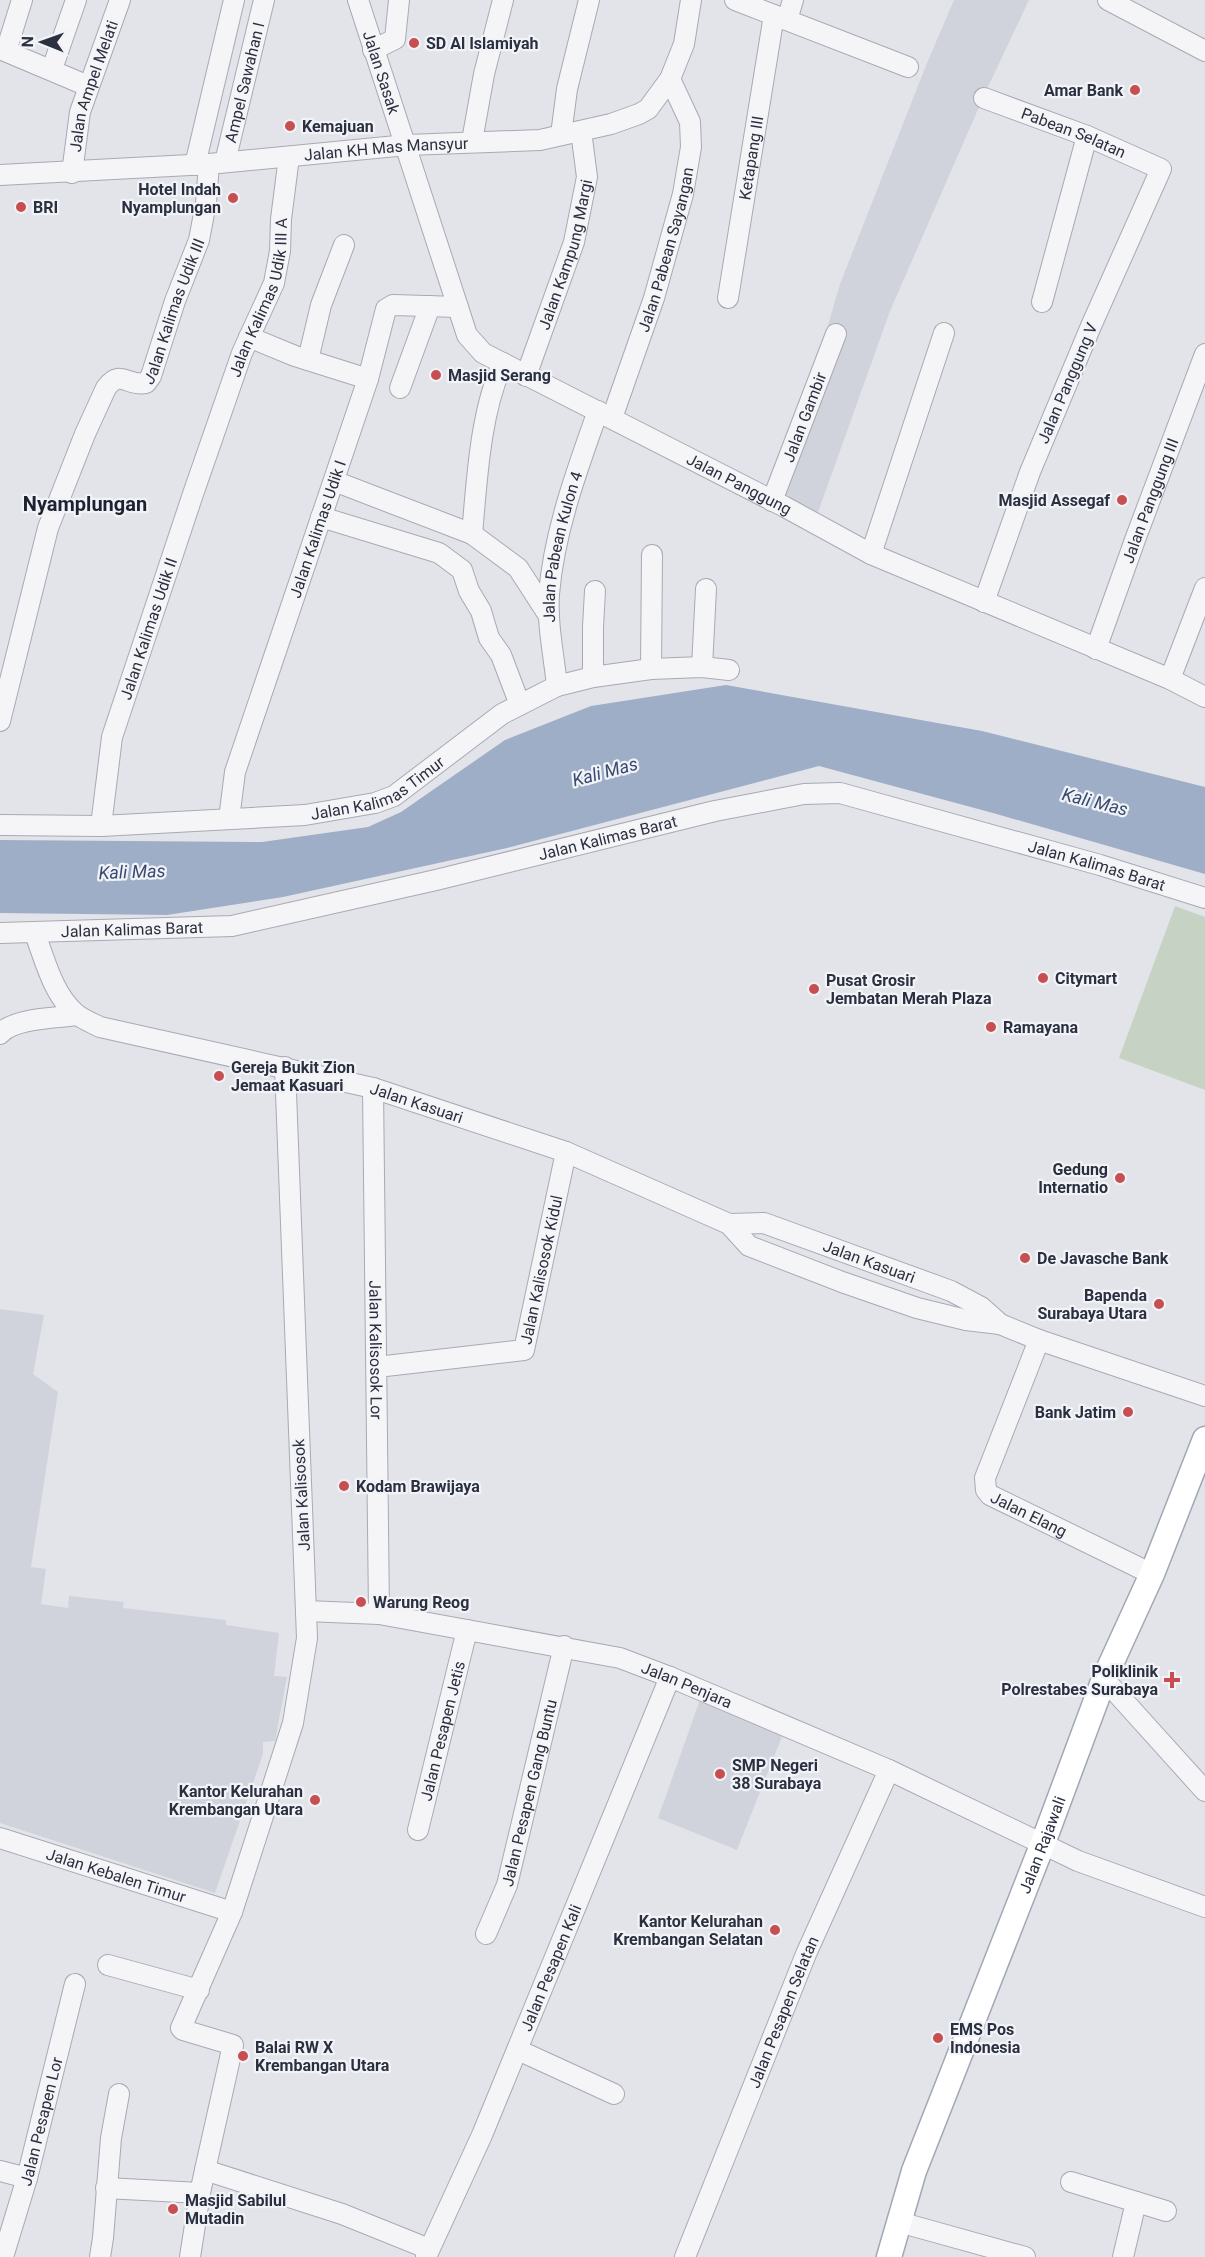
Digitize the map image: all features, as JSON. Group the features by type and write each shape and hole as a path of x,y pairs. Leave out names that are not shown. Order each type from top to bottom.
{"main road":[{"name":"Jalan Rajawali","path":"889,2257 914,2171 1043,1843 1104,1679 1152,1574 1205,1439"}],"street":[{"path":"22,0 3,50 88,86"},
{"path":"52,69 76,0"},
{"name":"Jalan Ampel Melati","path":"72,172 80,112 120,0"},
{"path":"210,164 234,0"},
{"name":"Ampel Sawahan I","path":"210,164 264,0"},
{"name":"Jalan Sasak","path":"358,0 406,145"},
{"path":"373,50 394,39 399,0"},
{"path":"472,141 484,74 503,0"},
{"path":"561,135 567,89 589,0"},
{"name":"Jalan KH Mas Mansyur","path":"0,176 210,164 406,145 540,140 611,124 639,114 654,103 670,79 684,44 691,0"},
{"path":"735,0 908,67"},
{"name":"Ketapang III","path":"728,298 781,18 793,0"},
{"path":"1108,0 1205,51"},
{"name":"Jalan Pabean Sayangan","path":"605,415 654,298 683,194 691,147 690,122 670,79"},
{"name":"Pabean Selatan","path":"984,98 1088,136 1161,169"},
{"name":"Jalan Kampung Margi","path":"526,376 574,242 587,177 581,131"},
{"path":"1042,302 1088,136"},
{"name":"Jalan Panggung","path":"406,145 467,335 483,353 871,554 1170,679 1205,697"},
{"name":"Jalan Kalimas Udik III A","path":"214,437 249,337 265,304 278,266 289,157"},
{"name":"Jalan Kalimas Udik III","path":"0,721 48,528 63,486 97,407 112,379 117,378 139,385 146,383 151,376 175,301 199,240 210,164"},
{"name":"Jalan Panggung V","path":"984,602 1030,472 1095,315 1161,169"},
{"path":"308,360 321,305 344,245"},
{"name":"Jalan Kalimas Udik I","path":"229,819 235,772 368,379 386,309 393,305 458,307"},
{"path":"400,388 430,306"},
{"path":"871,554 944,333"},
{"name":"Jalan Gambir","path":"772,501 836,334"},
{"path":"249,337 308,360 368,379"},
{"name":"Jalan Panggung III","path":"1096,649 1205,354"},
{"path":"472,534 484,433 497,376 503,363"},
{"name":"Jalan Pabean Kulon 4","path":"557,686 549,616 551,577 566,509 605,415"},
{"name":"Jalan Kalimas Udik II","path":"101,826 112,737 214,437"},
{"path":"334,481 472,534 518,568 549,616"},
{"path":"321,518 440,554 462,570 469,591 481,611 489,638 501,656 520,705"},
{"path":"651,669 652,555"},
{"path":"1170,679 1205,588"},
{"path":"702,667 706,589"},
{"path":"593,677 595,591"},
{"name":"Jalan Kalimas Timur","path":"0,825 101,826 304,815 375,803 394,796 502,714 557,686 593,677 651,669 702,667 729,670"},
{"name":"Jalan Kalimas Barat","path":"0,933 232,926 436,880 715,811 804,794 840,793 1100,865 1205,898"},
{"name":"Jalan Kasuari","path":"35,933 64,1002 77,1015 100,1027 373,1088 566,1152 729,1224 749,1246 842,1282 917,1308 966,1320 1000,1324 1039,1341 1205,1396"},
{"path":"0,1034 7,1028 20,1023 77,1015"},
{"name":"Jalan Kalisosok","path":"232,1912 293,1723 307,1638 285,1067"},
{"name":"Jalan Kalisosok Lor","path":"373,1088 379,1614"},
{"name":"Jalan Kalisosok Kidul","path":"377,1367 524,1350 566,1152"},
{"name":"Jalan Kasuari","path":"729,1224 764,1223 951,1291 981,1307 1000,1324"},
{"name":"Jalan Elang","path":"1039,1341 985,1478 986,1490 990,1495 1027,1514 1152,1574"},
{"name":"Jalan Penjara","path":"306,1611 379,1614 620,1658 889,1770 1078,1861 1205,1907"},
{"name":"Jalan Pesapen Jetis","path":"418,1830 467,1630"},
{"name":"Jalan Pesapen Gang Buntu","path":"486,1934 498,1911 507,1885 564,1646"},
{"name":"Jalan Pesapen Kali","path":"427,2253 482,2135 518,2050 670,1677"},
{"path":"1104,1679 1205,1791"},
{"name":"Jalan Pesapen Selatan","path":"685,2257 806,1954 889,1770"},
{"name":"Jalan Kebalen Timur","path":"0,1838 232,1912"},
{"path":"189,2257 200,2193 233,2045 182,2029 232,1912"},
{"path":"108,1965 199,1990"},
{"name":"Jalan Pesapen Lor","path":"3,2257 27,2178 75,1984"},
{"path":"518,2050 614,2094"},
{"path":"100,2257 111,2139 119,2094"},
{"path":"205,2170 342,2214 427,2253"},
{"path":"0,2171 27,2178"},
{"path":"1071,2182 1166,2211"},
{"path":"106,2188 200,2193"},
{"path":"1123,2257 1136,2202"},
{"path":"899,2222 1025,2257"}],"shaded area":[{"path":"954,0 1029,0 986,91 890,311 817,515 778,497 840,284"},
{"path":"0,1309 44,1315 33,1374 58,1392 31,1567 46,1569 41,1604 68,1608 69,1596 124,1602 123,1608 226,1620 226,1625 279,1633 274,1676 287,1677 275,1741 263,1742 263,1754 215,1893 0,1823"},
{"name":"SMP Negeri 38 Surabaya","path":"701,1697 785,1729 737,1850 658,1818"}],"green space":[{"path":"1175,906 1205,917 1205,1090 1119,1058"}],"water":[{"name":"Kali Mas","path":"726,685 982,731 1205,787 1205,874 819,766 507,848 283,897 167,915 0,913 0,840 262,842 368,827 401,812 505,740 591,706"}],"place":[{"name":"SD Al Islamiyah","path":"414,43"},
{"name":"Amar Bank","path":"1135,90"},
{"name":"Kemajuan","path":"290,126"},
{"name":"Hotel Indah Nyamplungan","path":"233,198"},
{"name":"BRI","path":"21,207"},
{"name":"Masjid Serang","path":"436,375"},
{"name":"Masjid Assegaf","path":"1122,500"},
{"name":"Citymart","path":"1043,978"},
{"name":"Pusat Grosir Jembatan Merah Plaza","path":"814,989"},
{"name":"Ramayana","path":"991,1027"},
{"name":"Gereja Bukit Zion Jemaat Kasuari","path":"219,1076"},
{"name":"Gedung Internatio","path":"1120,1178"},
{"name":"De Javasche Bank","path":"1025,1258"},
{"name":"Bapenda Surabaya Utara","path":"1159,1304"},
{"name":"Bank Jatim","path":"1128,1412"},
{"name":"Kodam Brawijaya","path":"344,1486"},
{"name":"Warung Reog","path":"361,1602"},
{"name":"Poliklinik Polrestabes Surabaya","path":"1172,1680"},
{"name":"SMP Negeri 38 Surabaya","path":"720,1774"},
{"name":"Kantor Kelurahan Krembangan Utara","path":"315,1800"},
{"name":"Kantor Kelurahan Krembangan Selatan","path":"775,1930"},
{"name":"EMS Pos Indonesia","path":"938,2038"},
{"name":"Balai RW X Krembangan Utara","path":"243,2056"},
{"name":"Masjid Sabilul Mutadin","path":"173,2209"}],"district":[{"name":"Nyamplungan","path":"85,504"}]}
